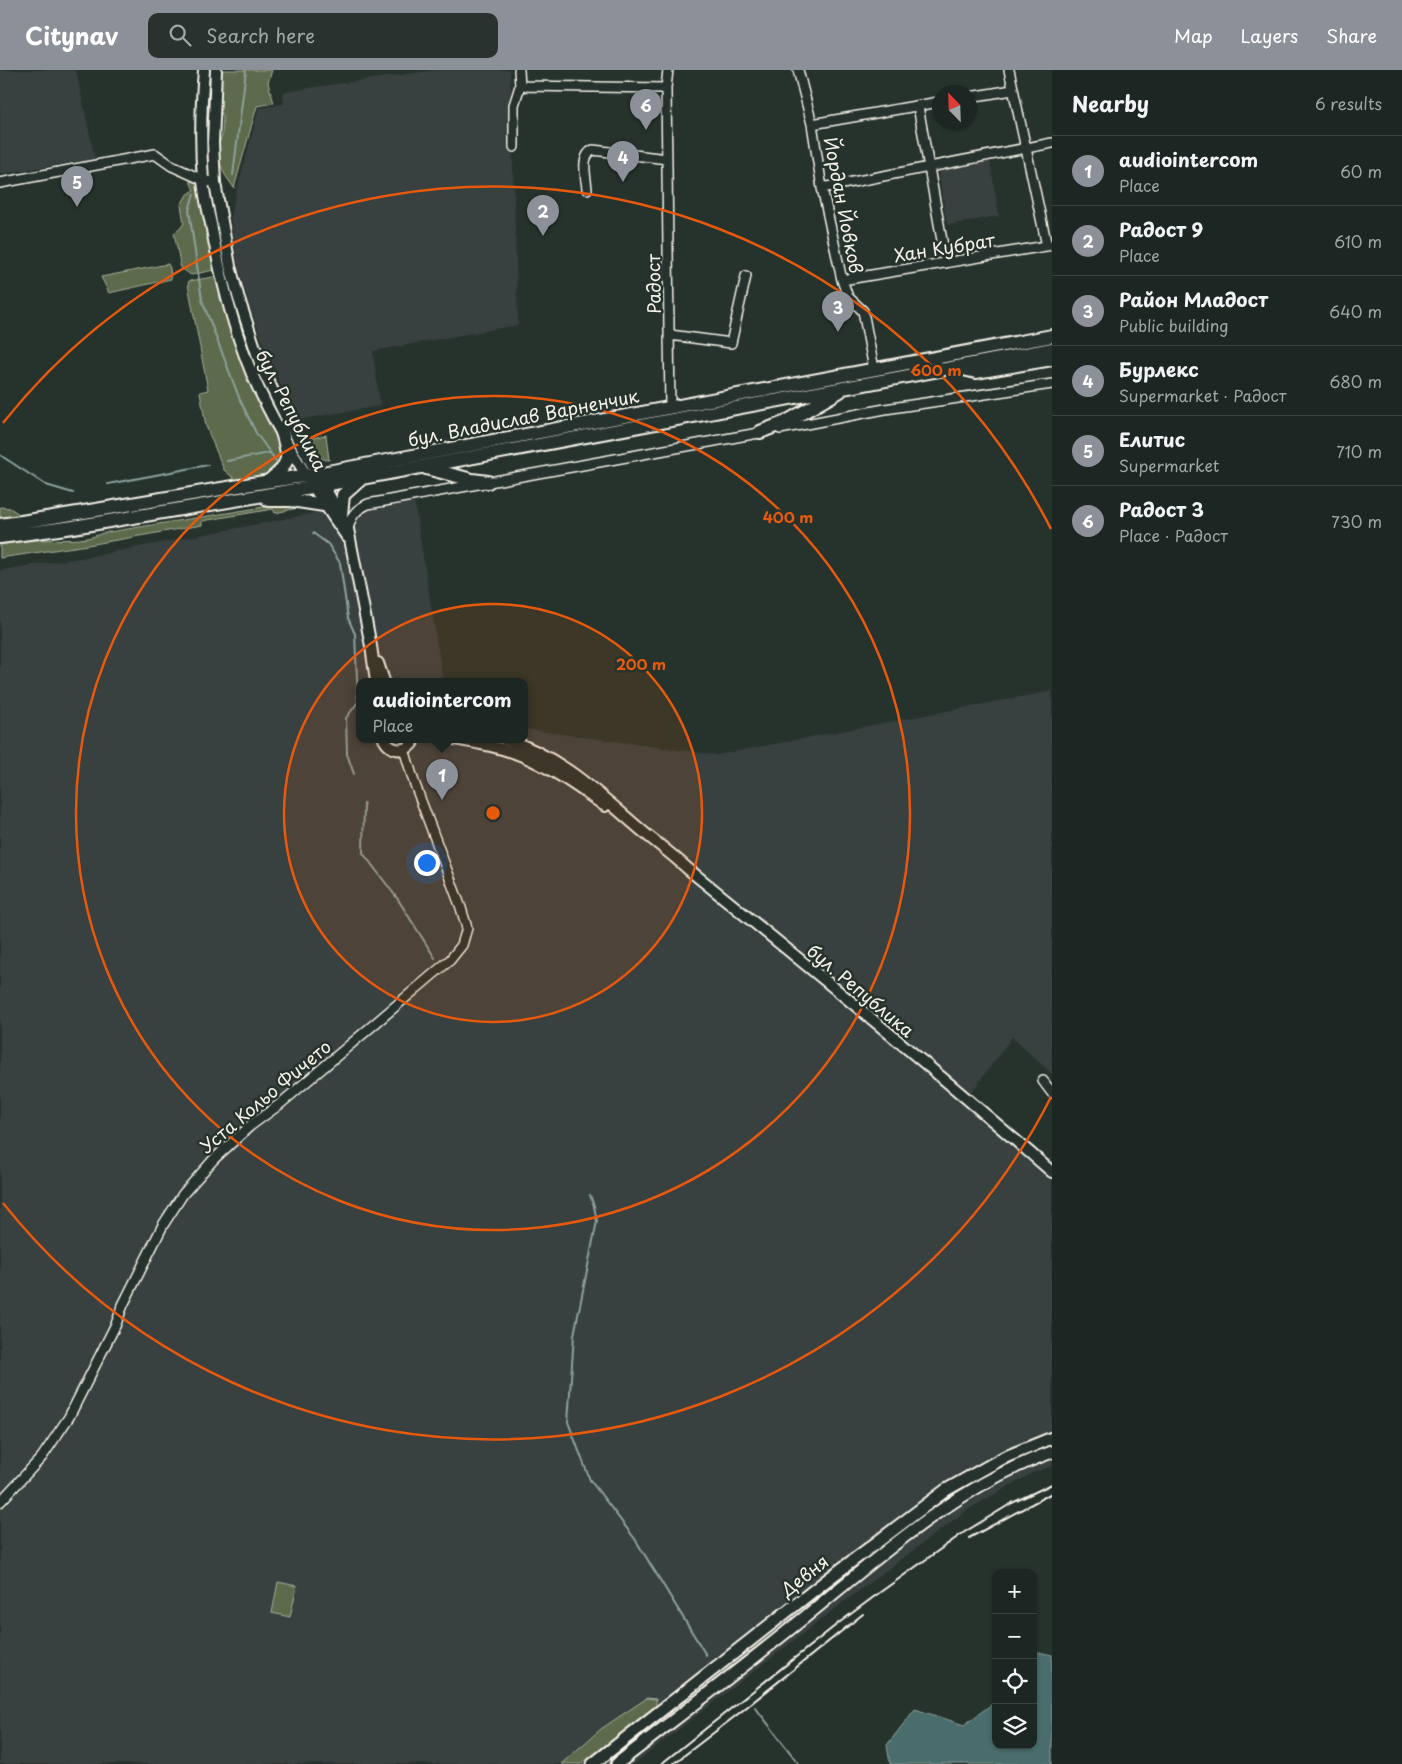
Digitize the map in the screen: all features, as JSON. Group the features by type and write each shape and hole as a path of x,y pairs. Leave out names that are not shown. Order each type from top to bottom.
{"main road":[{"name":"бул. Владислав Варненчик","path":"0,525 115,508 311,474 1052,336"},
{"name":"бул. Владислав Варненчик","path":"0,537 73,528 318,486 1052,349"},
{"path":"957,367 976,372 1052,359"},
{"path":"760,432 786,422 847,387"},
{"path":"269,480 283,469 287,460 287,450 282,432"},
{"path":"421,467 472,480 488,482"},
{"path":"341,516 343,495 362,478"},
{"path":"238,499 290,500 324,506"},
{"name":"Девня","path":"593,1764 819,1586 946,1490 989,1465 1052,1438"},
{"name":"Девня","path":"617,1764 878,1557 944,1508 996,1476 1022,1463 1052,1452"}],"street":[{"name":"бул. Република","path":"204,70 202,118 203,180 219,269 236,328 252,372 282,432 318,486 341,516 348,529 376,678"},
{"name":"бул. Република","path":"216,70 213,143 214,182 230,266 262,369 311,474"},
{"path":"514,147 514,105 520,86 519,70"},
{"name":"Радост","path":"668,70 666,88 670,408"},
{"name":"Йордан Йовков","path":"798,70 812,124 822,188 842,280 848,297 863,311 874,370"},
{"path":"1009,70 1050,246"},
{"path":"520,86 666,88"},
{"path":"977,96 1013,90"},
{"path":"812,124 932,103"},
{"path":"918,106 946,263"},
{"path":"822,188 1052,143"},
{"path":"587,189 585,160 586,154 591,151 596,150 667,159"},
{"path":"0,183 155,154 172,166 203,180 214,182"},
{"name":"Хан Кубрат","path":"842,280 1050,246"},
{"path":"670,335 731,343 746,276"},
{"path":"348,529 353,514 357,509 368,504 885,409 1052,384"},
{"name":"бул. Република","path":"318,486 324,506 352,547"},
{"name":"бул. Република","path":"371,646 383,678"},
{"path":"386,743 394,749 408,748 412,743"},
{"name":"бул. Република","path":"474,743 502,749 532,760 571,783 647,835"},
{"name":"бул. Република","path":"516,743 531,748 568,770 610,802 647,835 808,966 1052,1172"},
{"name":"Уста Кольо Фичето","path":"0,1502 42,1457 69,1417 116,1324 123,1304 164,1225 192,1183 220,1152 380,1021 450,960 462,945 467,928 414,782 404,749"},
{"path":"1043,1081 1052,1093"}],"shaded area":[{"path":"0,70 76,70 95,159 0,174"},
{"path":"436,70 510,70 518,325 373,351 380,406 296,420 270,361 251,311 237,262 230,216 259,108 284,104 283,93 286,92"},
{"path":"990,161 999,216 947,225 938,169"},
{"path":"413,494 443,678 356,678 356,743 528,743 528,729 717,755 1052,691 1052,1074 1012,1037 971,1093 1052,1177 1052,1466 1034,1472 967,1510 837,1607 634,1764 0,1764 0,570 87,557"}],"green space":[{"path":"204,70 216,70 214,171 203,173"},
{"path":"222,70 272,70 268,83 274,103 257,106 234,188 225,175 219,161 218,147 222,135 223,117 219,108"},
{"path":"190,181 203,183 206,198 217,195 230,266 262,369 308,458 299,462 287,450 269,480 236,480 224,470 206,426 200,392 208,390 188,284 189,281 220,276 218,269 191,275 181,268 174,233 184,223 181,205 186,196 194,190"},
{"path":"168,264 171,279 109,293 101,277"},
{"path":"326,435 329,460 318,457 309,441 312,438"},
{"path":"282,504 302,507 275,513 273,509 202,521 202,525 0,558 0,545 30,540 87,538 103,533"},
{"path":"0,507 10,508 19,514 20,517 0,520"},
{"path":"278,1582 297,1586 290,1617 272,1613"},
{"path":"647,1698 656,1699 656,1705 581,1764 561,1764 601,1729"}],"water":[{"path":"1037,1652 1052,1655 1052,1764 890,1764 887,1745 915,1709 964,1725 992,1704 992,1749 1037,1749"}],"waterway":[{"path":"233,175 246,70"},
{"path":"194,194 189,210 202,300 240,400 256,433 276,461"},
{"path":"227,461 269,453"},
{"path":"0,455 46,485 73,493"},
{"path":"108,484 208,465"},
{"path":"313,533 328,544 340,563 348,618 355,634 357,678"},
{"path":"354,774 347,754 346,718 356,705"},
{"path":"364,803 363,853 397,898 435,958"},
{"path":"590,1195 597,1221 574,1335 568,1422 590,1480 635,1539 706,1655"},
{"path":"755,1707 799,1764"}],"railway":[{"path":"661,1764 879,1593 963,1533 1012,1503 1052,1484"},
{"path":"969,1538 1052,1493"},
{"path":"673,1764 863,1614"}],"place":[{"name":"Радост 3","path":"646,130"},
{"name":"Бурлекс","path":"623,182"},
{"name":"Елитис","path":"77,207"},
{"name":"Радост 9","path":"543,236"},
{"name":"Район Младост","path":"838,332"},
{"name":"audiointercom","path":"442,800"}]}
